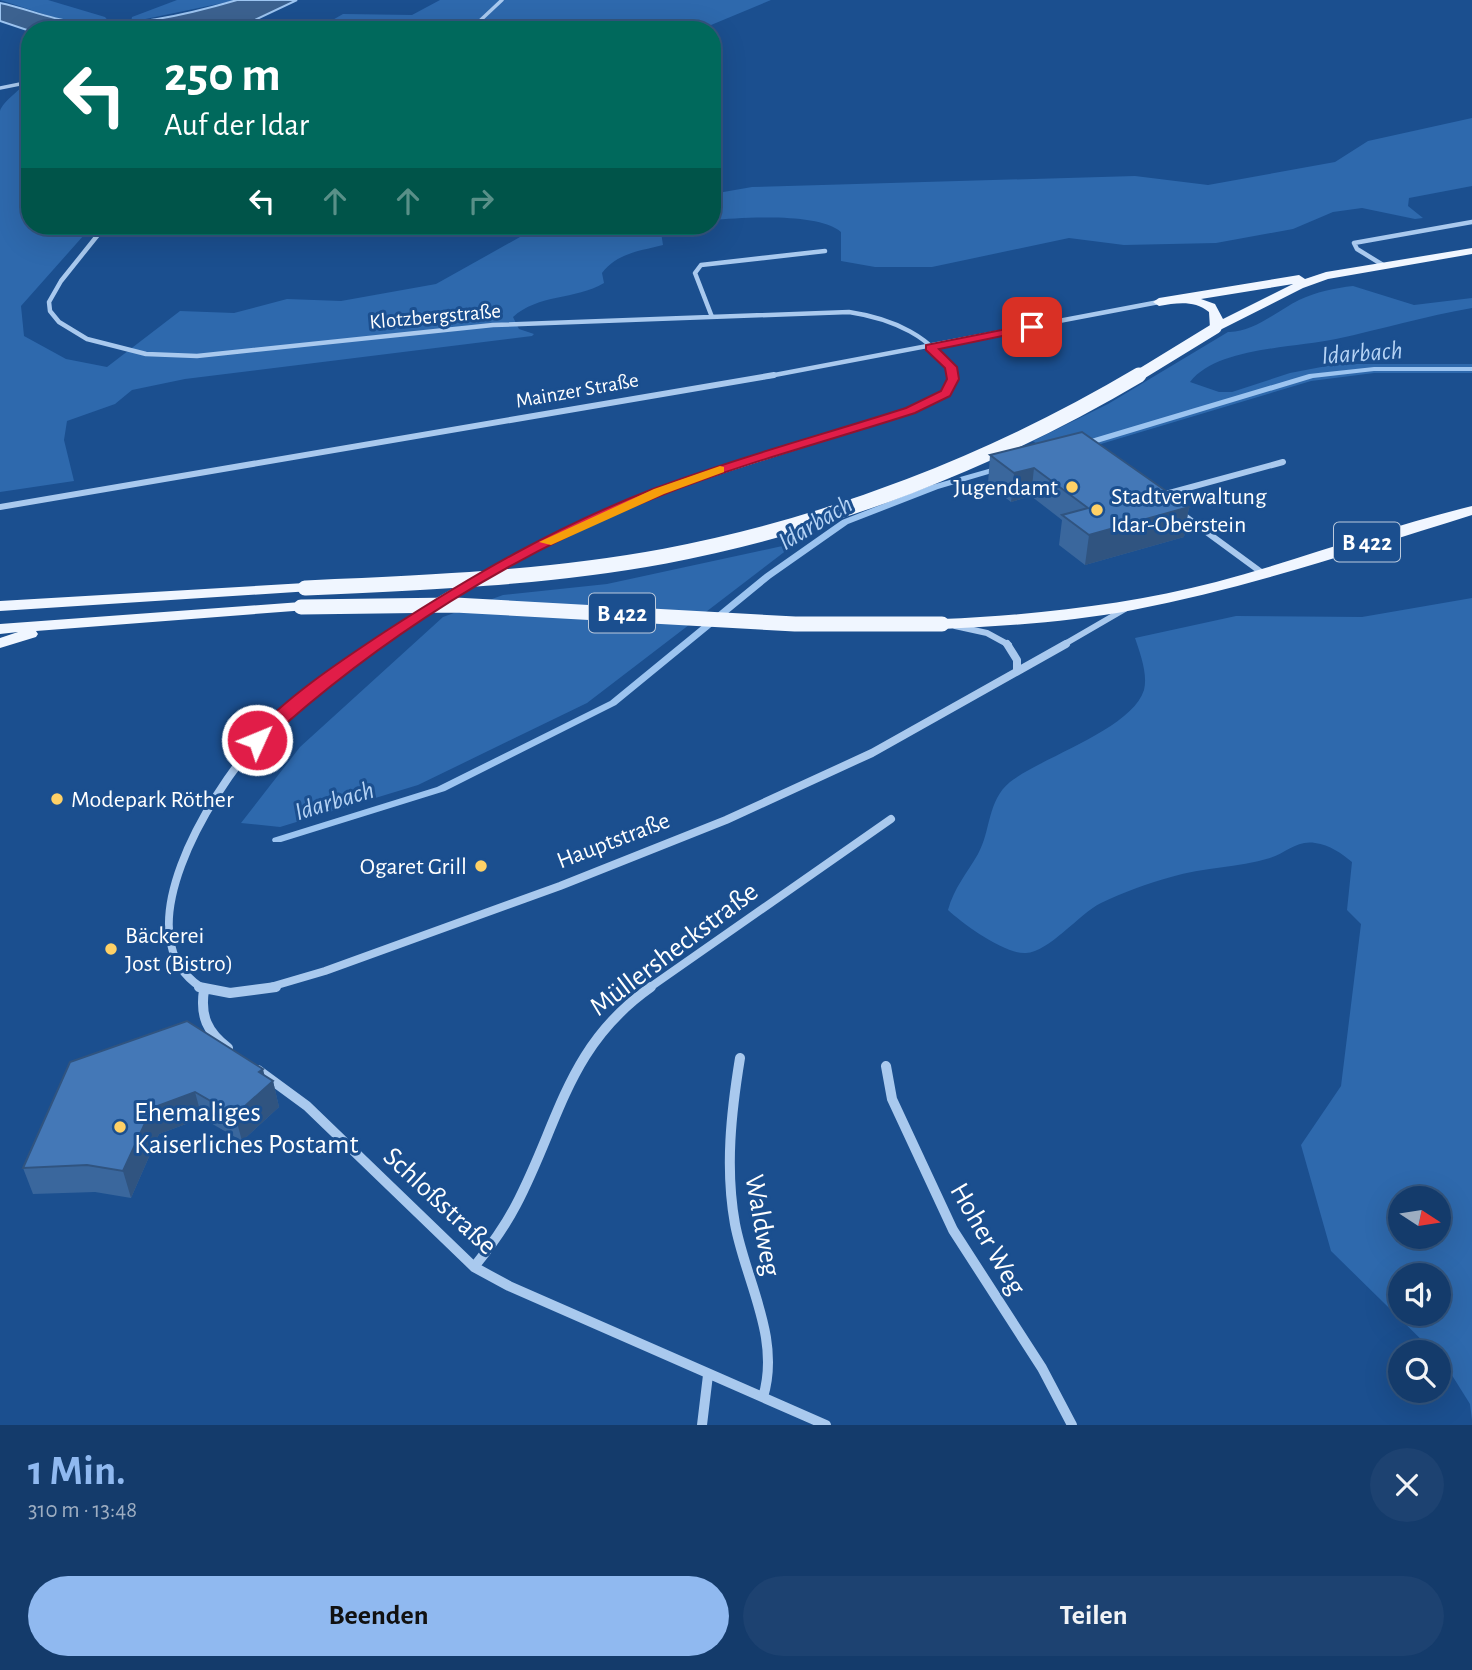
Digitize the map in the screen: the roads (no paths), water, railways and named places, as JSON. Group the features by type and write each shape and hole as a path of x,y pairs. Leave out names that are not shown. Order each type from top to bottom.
{"main road":[{"name":"B 422","path":"0,606 478,580 571,570 673,554 759,534 886,492 1022,436 1096,399 1216,328 1287,290 1326,275 1472,251"},
{"path":"1159,302 1326,275"},
{"path":"1159,302 1192,301 1208,305 1219,315 1216,328"},
{"name":"Hauptstraße","path":"1132,605 1261,572 1472,510"},
{"path":"0,593 61,601"},
{"name":"B 422","path":"0,629 78,621 301,607 455,605 795,624 942,624 1036,618 1132,605"},
{"path":"0,643 78,621"}],"street":[{"path":"480,21 502,0"},
{"path":"0,88 21,84"},
{"path":"1383,265 1357,249 1354,243 1472,222"},
{"name":"Klotzbergstraße","path":"98,235 61,281 49,302 50,311 59,322 87,339 146,354 197,356 493,325 862,313 903,328 930,347 951,367 953,379 945,393 910,410 715,471 585,523 484,574 436,602 359,655 284,715 257,740 222,786 202,821 175,884 169,939 183,971 204,990"},
{"path":"712,317 695,272 701,265 824,251"},
{"name":"Mainzer Straße","path":"0,507 930,347 1159,302"},
{"path":"1169,504 1158,496 1283,462"},
{"path":"1179,512 1261,572"},
{"name":"Hauptstraße","path":"204,990 229,994 284,983 591,874 757,807 834,771 957,707 1132,605"},
{"path":"942,624 1000,639 1014,652 1017,671"},
{"name":"Müllersheckstraße","path":"474,1267 502,1231 584,1053 605,1023 629,1002 891,819"},
{"path":"204,990 200,1007 202,1020 215,1038 236,1054"},
{"name":"Waldweg","path":"740,1058 730,1134 731,1178 735,1222 768,1347 769,1375 763,1397"},
{"name":"Schloßstraße","path":"246,1061 307,1106 474,1267 509,1286 826,1425"},
{"name":"Hoher Weg","path":"886,1066 892,1099 953,1230 1042,1368 1072,1425"},
{"path":"702,1425 708,1375"}],"waterway":[{"name":"Idarbach","path":"1084,444 1312,376 1374,369 1472,369"},
{"name":"Idarbach","path":"277,840 441,789 613,703 768,576 845,522 935,487 999,468"}],"place":[{"name":"Jugendamt","path":"1072,487"},
{"name":"Stadtverwaltung Idar-Oberstein","path":"1097,510"},
{"name":"Modepark Röther","path":"57,799"},
{"name":"Ogaret Grill","path":"481,866"},
{"name":"Bäckerei Jost (Bistro)","path":"111,949"},
{"name":"Ehemaliges Kaiserliches Postamt","path":"120,1127"}]}
